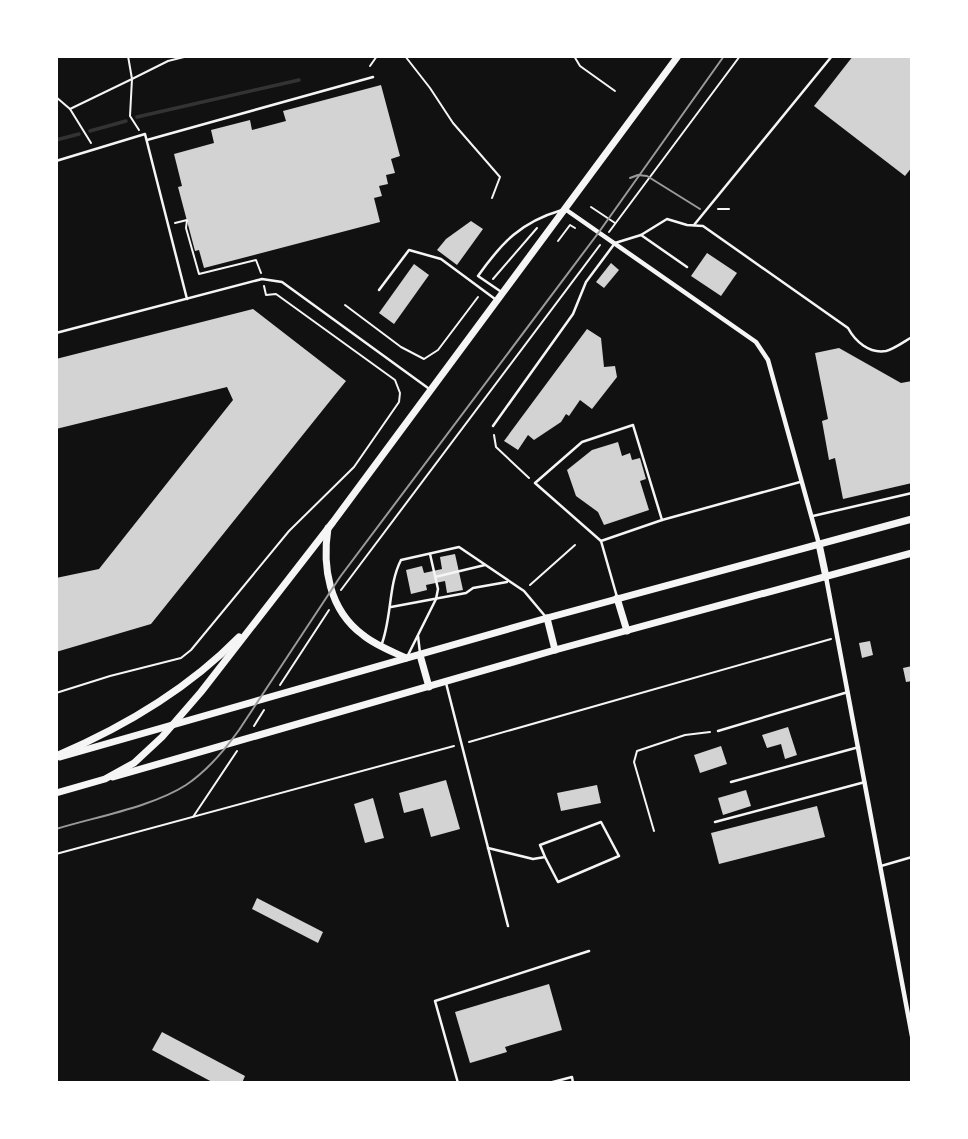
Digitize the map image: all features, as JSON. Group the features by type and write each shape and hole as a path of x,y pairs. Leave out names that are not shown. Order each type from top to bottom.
{"main road":[{"path":"105,779 134,763 173,725 273,600 678,56"},
{"path":"56,757 617,598 912,519"},
{"path":"328,528 325,557 335,600 354,628 381,646 407,658"},
{"path":"819,544 826,576"},
{"path":"56,793 555,650 912,553"},
{"path":"617,598 627,631"},
{"path":"56,757 107,733 174,693 216,660 273,600"},
{"path":"547,618 555,650"},
{"path":"420,654 429,687"}],"street":[{"path":"565,209 756,342 768,360 819,544"},
{"path":"826,576 912,1035"}],"lane":[{"path":"694,225 832,56"},
{"path":"147,140 373,76"},
{"path":"56,161 145,134 187,299"},
{"path":"503,293 478,275 501,244 538,216 565,209"},
{"path":"493,426 573,314 586,282 615,243 642,236 667,219 703,226 848,328 854,339 865,347 885,351 912,337"},
{"path":"642,236 687,267"},
{"path":"379,290 409,250 441,258 498,301"},
{"path":"56,333 262,279 282,282 431,390"},
{"path":"617,598 601,541 535,483 582,442 633,425 662,520"},
{"path":"601,541 662,520 803,481"},
{"path":"812,516 912,493"},
{"path":"381,646 388,627 401,560 458,547 524,591 547,618"},
{"path":"407,658 438,589 430,554"},
{"path":"435,577 485,565"},
{"path":"391,607 509,582"},
{"path":"418,636 420,654"},
{"path":"446,682 508,926"},
{"path":"718,730 848,692"},
{"path":"731,782 859,747"},
{"path":"715,822 865,782"},
{"path":"601,822 619,856 558,882 545,857 540,845 601,822"},
{"path":"488,848 533,859 545,857"},
{"path":"881,866 912,857"},
{"path":"457,1083 435,1002 589,951"},
{"path":"549,1083 572,1077 573,1083"}],"path":[{"path":"128,56 132,79 130,116 138,126 141,136"},
{"path":"70,109 169,61 188,56"},
{"path":"370,66 377,56"},
{"path":"405,56 453,123 500,177 492,198"},
{"path":"574,56 580,66 615,91"},
{"path":"193,817 335,600 740,56"},
{"path":"56,97 70,109 95,149"},
{"path":"591,207 616,223"},
{"path":"706,210 729,209"},
{"path":"56,693 181,658 191,650 289,531 354,467 399,402 400,393 395,380 276,294 266,295 256,260 199,274 186,228 187,220 167,224"},
{"path":"558,241 570,225 575,228"},
{"path":"489,283 538,227"},
{"path":"345,305 401,347 424,359 438,350 484,290"},
{"path":"493,426 496,447 535,483"},
{"path":"524,591 575,545"},
{"path":"56,854 461,744 838,637"},
{"path":"654,831 634,762 637,751 685,735 718,730"}],"building":[{"path":"853,56 912,56 912,167 905,176 814,106"},
{"path":"381,85 400,156 391,159 395,173 386,175 388,184 379,186 382,196 374,198 380,222 204,268 199,250 195,251 178,187 182,186 174,154 214,143 211,130 250,120 252,130 286,121 283,111"},
{"path":"471,221 483,229 457,265 437,250 446,239"},
{"path":"707,253 737,273 721,296 691,276"},
{"path":"611,263 619,270 604,288 596,282"},
{"path":"414,264 429,275 394,324 379,313"},
{"path":"253,309 346,381 151,624 56,652 56,578 99,569 233,400 227,387 56,429 56,359"},
{"path":"587,329 601,338 604,367 615,366 617,377 592,409 580,400 569,416 566,414 561,422 534,440 528,435 518,450 504,441"},
{"path":"839,348 901,383 912,381 912,483 843,499 835,458 829,460 822,421 828,419 815,353"},
{"path":"618,442 622,456 630,453 632,460 640,458 646,479 640,481 649,510 604,525 598,512 576,496 567,470 592,450"},
{"path":"455,554 463,590 447,593 445,581 426,585 427,590 411,594 406,570 422,566 424,573 442,569 440,557"},
{"path":"870,641 873,655 862,658 859,643"},
{"path":"912,666 912,681 906,682 903,668"},
{"path":"788,727 797,755 785,759 781,744 767,748 762,735"},
{"path":"721,746 727,764 700,773 694,755"},
{"path":"446,780 460,829 431,837 423,808 404,813 399,793"},
{"path":"597,785 601,803 561,811 557,793"},
{"path":"746,790 751,806 723,815 718,798"},
{"path":"373,798 384,838 365,843 354,804"},
{"path":"817,806 825,837 719,864 711,833"},
{"path":"257,898 323,932 318,943 252,909"},
{"path":"549,984 562,1030 505,1047 507,1052 470,1063 455,1012"},
{"path":"162,1032 245,1076 242,1083 214,1083 152,1050"}],"waterway":[{"path":"137,117 299,80"},
{"path":"90,131 126,121"},
{"path":"56,140 79,134"}],"tram line":[{"path":"56,829 172,793 194,779 221,753 340,577 599,232 724,56"},
{"path":"630,178 647,176 700,209"}]}
